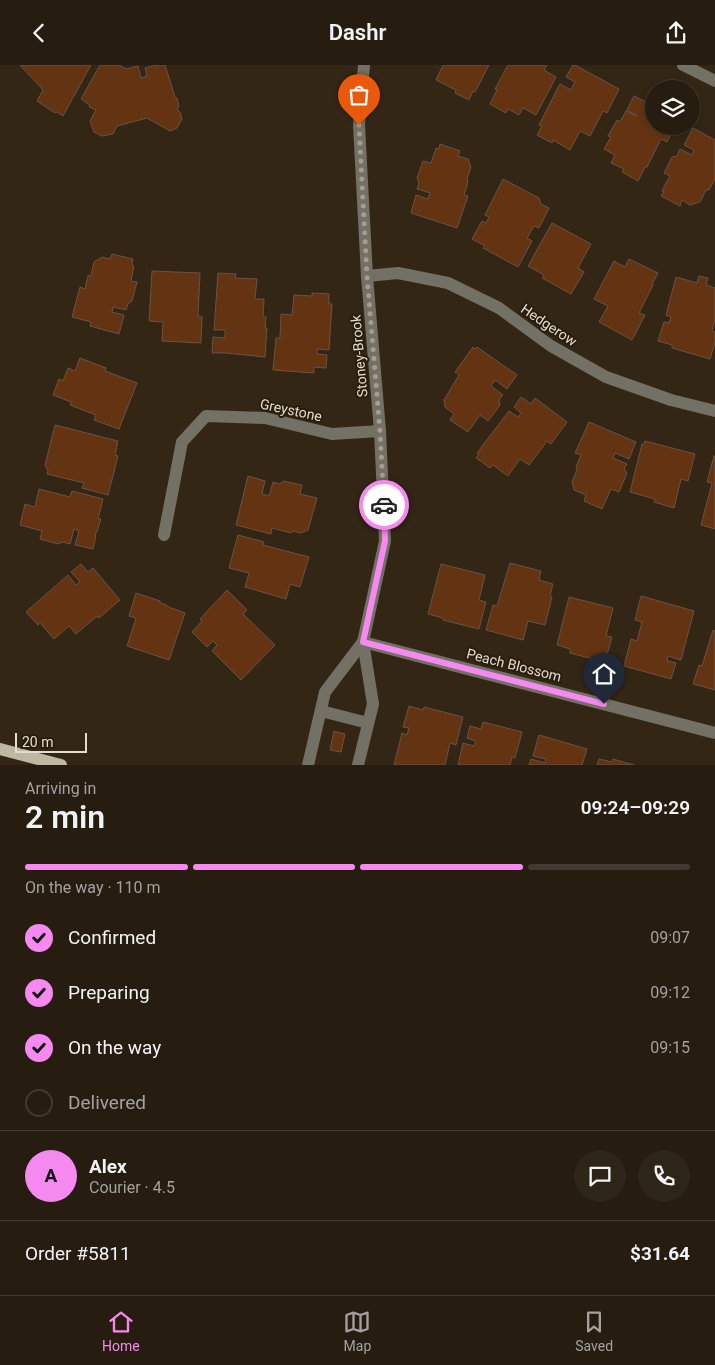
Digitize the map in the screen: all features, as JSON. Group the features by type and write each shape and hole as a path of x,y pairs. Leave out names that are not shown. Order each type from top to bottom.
{"main road":[{"path":"0,749 61,765"}],"street":[{"name":"Stoney-Brook","path":"358,765 373,704 363,642 385,541 380,431 367,276 359,125 364,65"},
{"path":"682,65 715,81"},
{"name":"Hedgerow","path":"367,276 398,273 448,283 499,308 550,346 606,377 671,400 715,411"},
{"name":"Greystone","path":"164,535 182,441 206,416 264,417 332,434 380,431"},
{"name":"Stoney-Brook","path":"308,765 325,691 363,642"},
{"name":"Peach Blossom","path":"363,642 715,733"},
{"path":"321,711 368,723"}],"building":[{"path":"20,65 91,65 63,116 37,101 43,90"},
{"path":"100,65 119,65 126,69 138,66 141,78 147,76 145,68 165,65 175,97 177,98 179,106 177,110 180,112 182,119 177,128 170,131 147,118 117,126 113,134 102,136 94,132 90,121 96,110 89,107 90,105 81,99"},
{"path":"443,65 489,65 469,100 455,93 456,90 436,80"},
{"path":"508,65 547,65 544,70 556,77 536,115 523,108 519,115 508,109 506,113 490,104 497,90 495,89"},
{"path":"573,65 619,89 607,113 603,111 590,136 580,131 570,150 553,140 552,143 537,135 542,126 539,125 560,84 571,90 575,82 566,77"},
{"path":"634,96 645,102 645,135 670,135 667,142 661,139 638,181 622,172 624,169 611,163 615,155 604,149 611,137 608,136 617,120 620,122 626,111 636,116 627,110"},
{"path":"700,132 715,140 715,179 709,190 706,190 700,202 690,205 682,200 680,206 661,196 670,176 664,173 672,157 677,156 680,149 692,155 694,150 684,145 689,135 700,135"},
{"path":"440,144 460,151 458,156 468,159 471,167 464,195 468,196 457,228 411,213 416,195 428,199 430,193 417,189 419,183 417,178 423,161 431,163 436,148 439,149"},
{"path":"503,179 539,198 541,204 549,208 539,228 534,226 527,238 532,241 518,267 483,248 485,246 472,239 482,221 486,223 489,217 485,215"},
{"path":"552,223 591,244 578,268 584,272 571,294 542,278 544,275 528,266"},
{"path":"112,254 133,259 132,265 134,266 131,281 137,282 132,301 128,304 126,310 113,307 112,312 124,315 119,334 90,326 91,322 72,317 80,287 85,289 94,262 102,257 110,259"},
{"path":"629,259 658,273 639,313 645,315 632,340 599,322 608,306 594,299 614,261 625,267"},
{"path":"152,271 200,273 198,316 202,317 201,343 162,341 163,322 149,321"},
{"path":"218,273 236,274 235,278 257,279 255,299 264,299 263,317 266,317 265,357 212,353 213,337 225,338 225,330 214,330"},
{"path":"699,276 708,278 706,285 715,288 715,319 712,331 715,332 715,342 710,359 672,348 672,345 658,341 664,322 669,323 671,317 666,315 676,277 697,283"},
{"path":"312,293 329,294 329,304 332,304 329,350 317,349 317,354 327,355 326,368 314,367 314,373 273,370 276,338 280,338 281,314 292,315 294,295 312,296"},
{"path":"473,347 475,349 477,347 517,375 507,389 495,380 491,386 503,395 499,400 500,405 488,421 480,415 468,432 450,420 454,414 445,407 444,400 459,375 455,372"},
{"path":"80,358 106,368 105,371 137,383 119,429 94,420 96,415 70,405 71,402 53,395 59,379 63,381 68,368 75,371"},
{"path":"521,397 531,404 535,398 567,422 551,444 547,441 529,465 520,459 508,476 493,465 490,468 476,458 479,454 477,453 509,411 518,417 521,413 514,407"},
{"path":"589,422 636,442 629,459 615,453 613,458 627,464 624,469 627,473 619,492 611,489 602,509 584,501 586,495 574,490 572,482 581,455 575,453"},
{"path":"55,425 118,441 115,455 118,456 108,495 82,488 84,483 47,474 48,471 45,465"},
{"path":"645,441 695,454 688,481 681,479 674,508 654,502 655,499 630,492 642,444"},
{"path":"714,456 715,529 701,525 712,483 707,482"},
{"path":"248,476 265,481 262,494 269,496 273,482 280,484 283,481 302,485 300,494 317,498 308,530 301,533 293,531 291,533 272,528 271,534 236,525"},
{"path":"39,489 70,497 72,491 103,499 98,519 101,519 93,549 75,545 79,531 74,529 70,544 63,542 58,544 40,539 42,531 20,525 25,504 35,507"},
{"path":"238,535 264,542 263,545 309,557 300,587 290,584 286,599 245,587 249,573 229,568"},
{"path":"510,563 541,571 539,580 553,584 550,596 552,597 545,625 528,621 523,640 486,630 493,605 497,606"},
{"path":"81,564 88,572 93,568 120,600 76,634 69,626 54,639 40,623 38,625 26,612 68,575 76,585 80,582 71,572"},
{"path":"441,564 485,575 479,600 486,602 479,629 443,620 443,618 428,614"},
{"path":"227,590 247,610 243,614 275,645 241,680 212,651 217,645 213,641 207,647 192,632 202,621 200,619"},
{"path":"136,593 160,601 160,603 166,606 185,613 169,660 127,646 136,618 129,616"},
{"path":"641,596 694,611 681,660 668,656 667,661 676,663 671,679 624,666 631,639 637,641 642,622 635,620"},
{"path":"569,597 613,608 606,636 612,637 605,662 570,653 570,649 557,645"},
{"path":"713,630 715,631 715,690 693,684 699,665 702,666"},
{"path":"409,706 423,710 424,707 463,717 456,745 450,743 445,765 394,765 402,733 407,735 409,728 403,727"},
{"path":"483,722 522,732 515,758 512,757 510,765 458,765 463,743 474,746 476,741 467,738 470,726 481,729"},
{"path":"334,731 345,734 341,752 330,750"},
{"path":"539,735 587,749 582,765 529,765 531,759 545,763 546,759 533,756"},
{"path":"599,759 612,762 613,759 634,765 597,765"}],"way so far":[{"path":"359,125 367,276 384,505"}],"route":[{"path":"384,505 385,541 363,642 604,704"}]}
